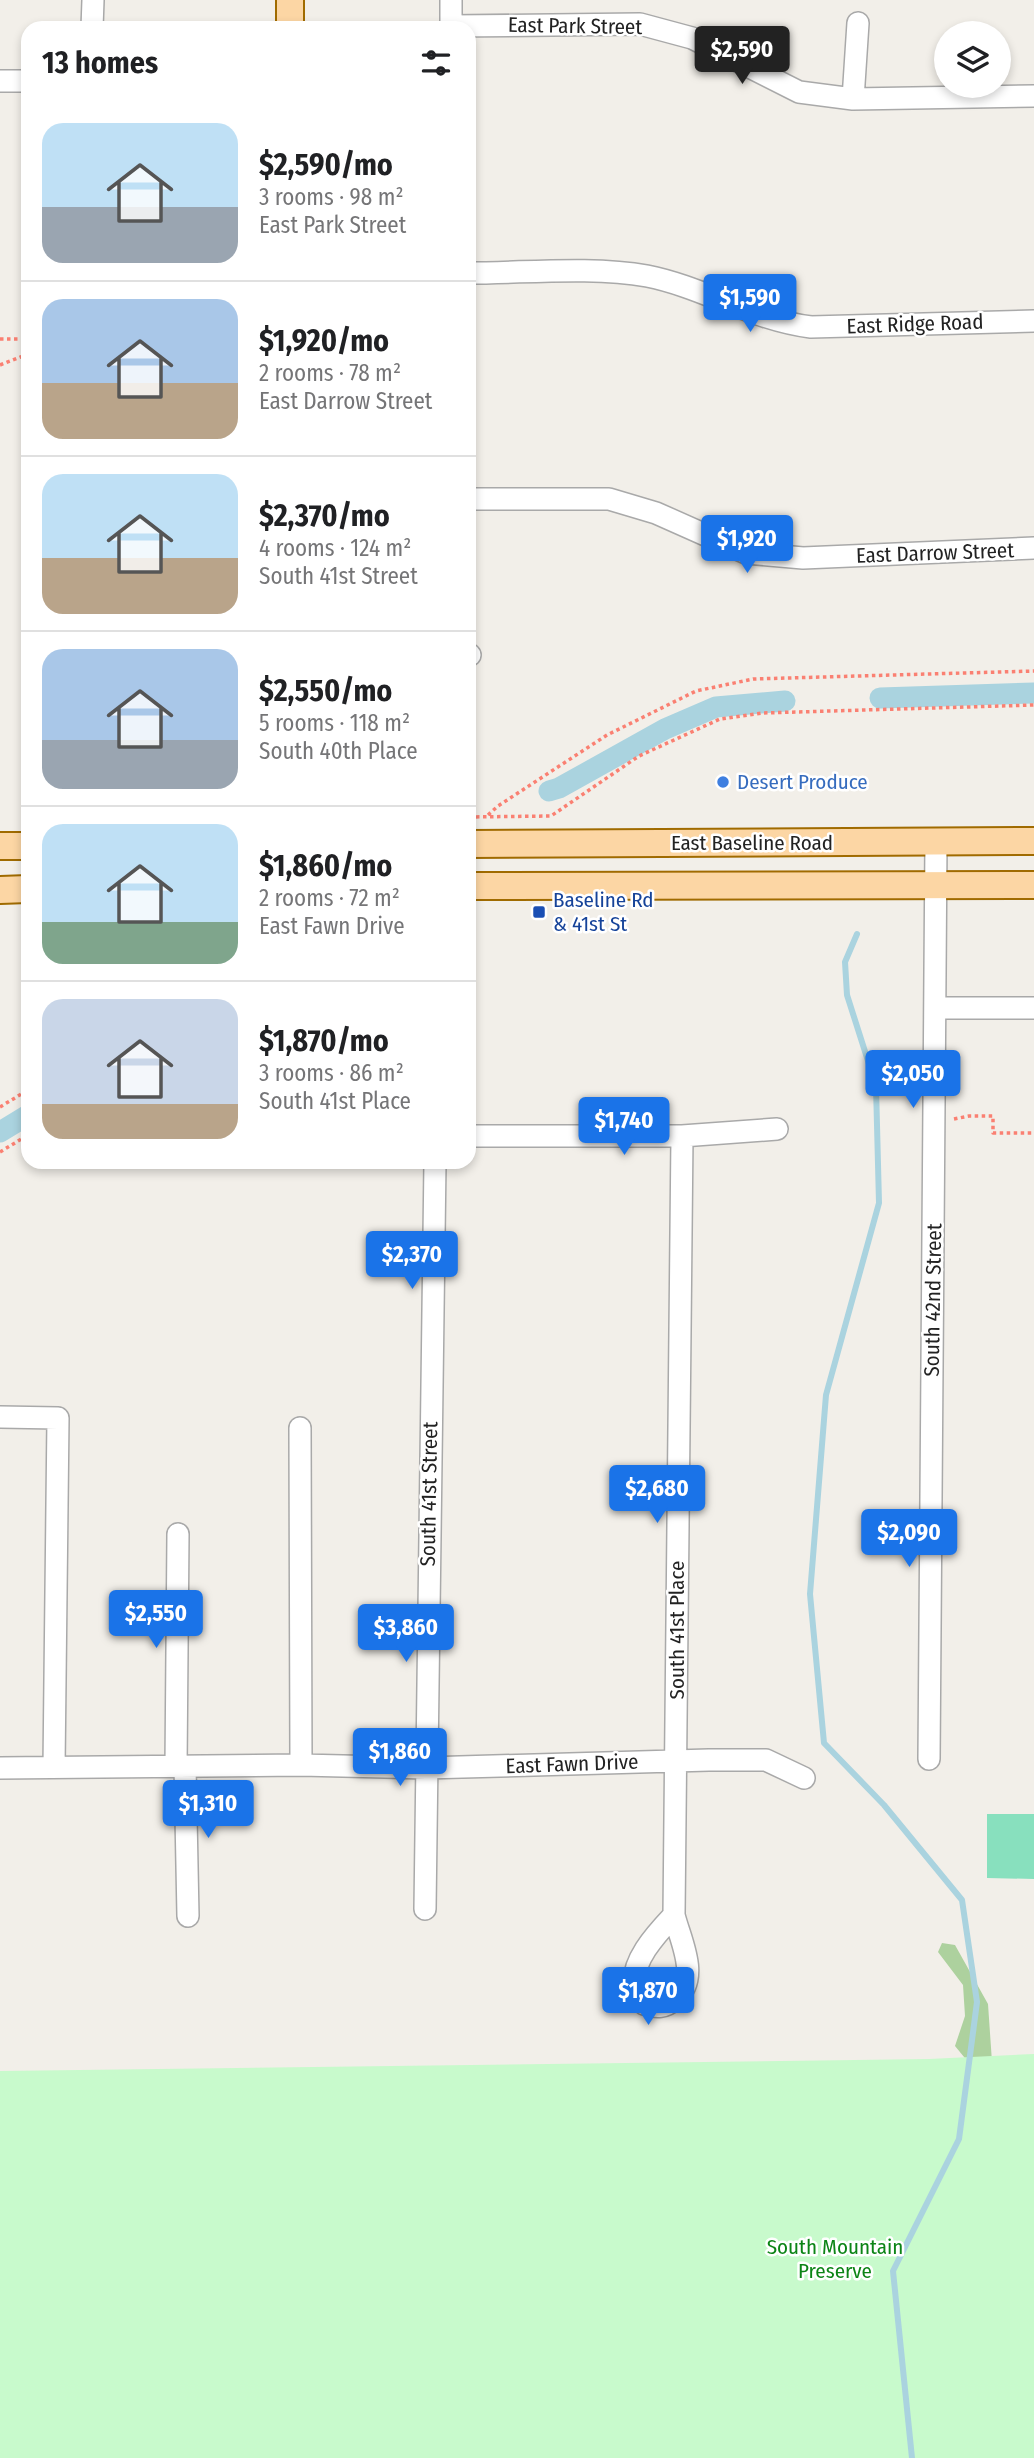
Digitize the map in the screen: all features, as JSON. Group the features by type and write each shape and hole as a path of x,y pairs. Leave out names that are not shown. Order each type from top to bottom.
{"main road":[{"path":"290,0 290,21"},
{"name":"East Baseline Road","path":"476,844 1034,841"},
{"path":"0,846 21,846"},
{"name":"East Baseline Road","path":"476,886 1034,885"},
{"path":"0,890 21,889"}],"street":[{"path":"92,21 93,0"},
{"path":"450,21 451,0"},
{"path":"853,99 858,23"},
{"name":"East Park Street","path":"476,27 640,24 692,38 799,92 853,99 1034,96"},
{"path":"0,80 21,80"},
{"name":"East Ridge Road","path":"476,273 608,271 648,276 785,324 811,327 1034,321"},
{"name":"East Darrow Street","path":"476,499 609,499 656,513 746,554 803,558 1034,548"},
{"name":"South 42nd Street","path":"929,1759 936,842"},
{"path":"935,1008 1034,1008"},
{"path":"476,1136 682,1136 777,1129"},
{"name":"South 41st Place","path":"674,1914 682,1136"},
{"name":"South 41st Street","path":"425,1909 435,1169"},
{"path":"0,1417 58,1418 54,1767"},
{"path":"300,1428 301,1765"},
{"path":"178,1534 181,1766 188,1916"},
{"name":"East Fawn Drive","path":"0,1768 301,1765 426,1768 766,1760 804,1778"}],"path":[{"path":"0,338 21,338"},
{"path":"0,365 21,357"},
{"path":"487,817 498,806 607,735 696,691 753,679 1034,671"},
{"path":"476,817 551,816 639,756 720,719 763,713 1034,705"},
{"path":"0,1107 21,1094"},
{"path":"952,1119 969,1115 993,1116 993,1133 1034,1133"},
{"path":"0,1152 21,1139"}],"green space":[{"path":"987,1814 1034,1814 1034,1879 987,1878"},
{"path":"942,1943 955,1945 988,2004 992,2062 978,2074 955,2046 965,2016 963,1985 938,1952"},
{"name":"South Mountain Preserve","path":"1034,2054 1034,2458 0,2458 0,2071 929,2059"}],"waterway":[{"path":"880,698 1034,693"},
{"path":"549,791 665,729 716,707 785,701"},
{"path":"857,934 845,962 847,995 876,1086 879,1203 826,1395 810,1594 824,1743 884,1805 962,1900 977,2002 959,2139 893,2271 912,2458"},
{"path":"0,1132 21,1119"}],"place":[{"name":"Desert Produce","path":"723,782"},
{"name":"Baseline Rd & 41st St","path":"539,912"}]}
